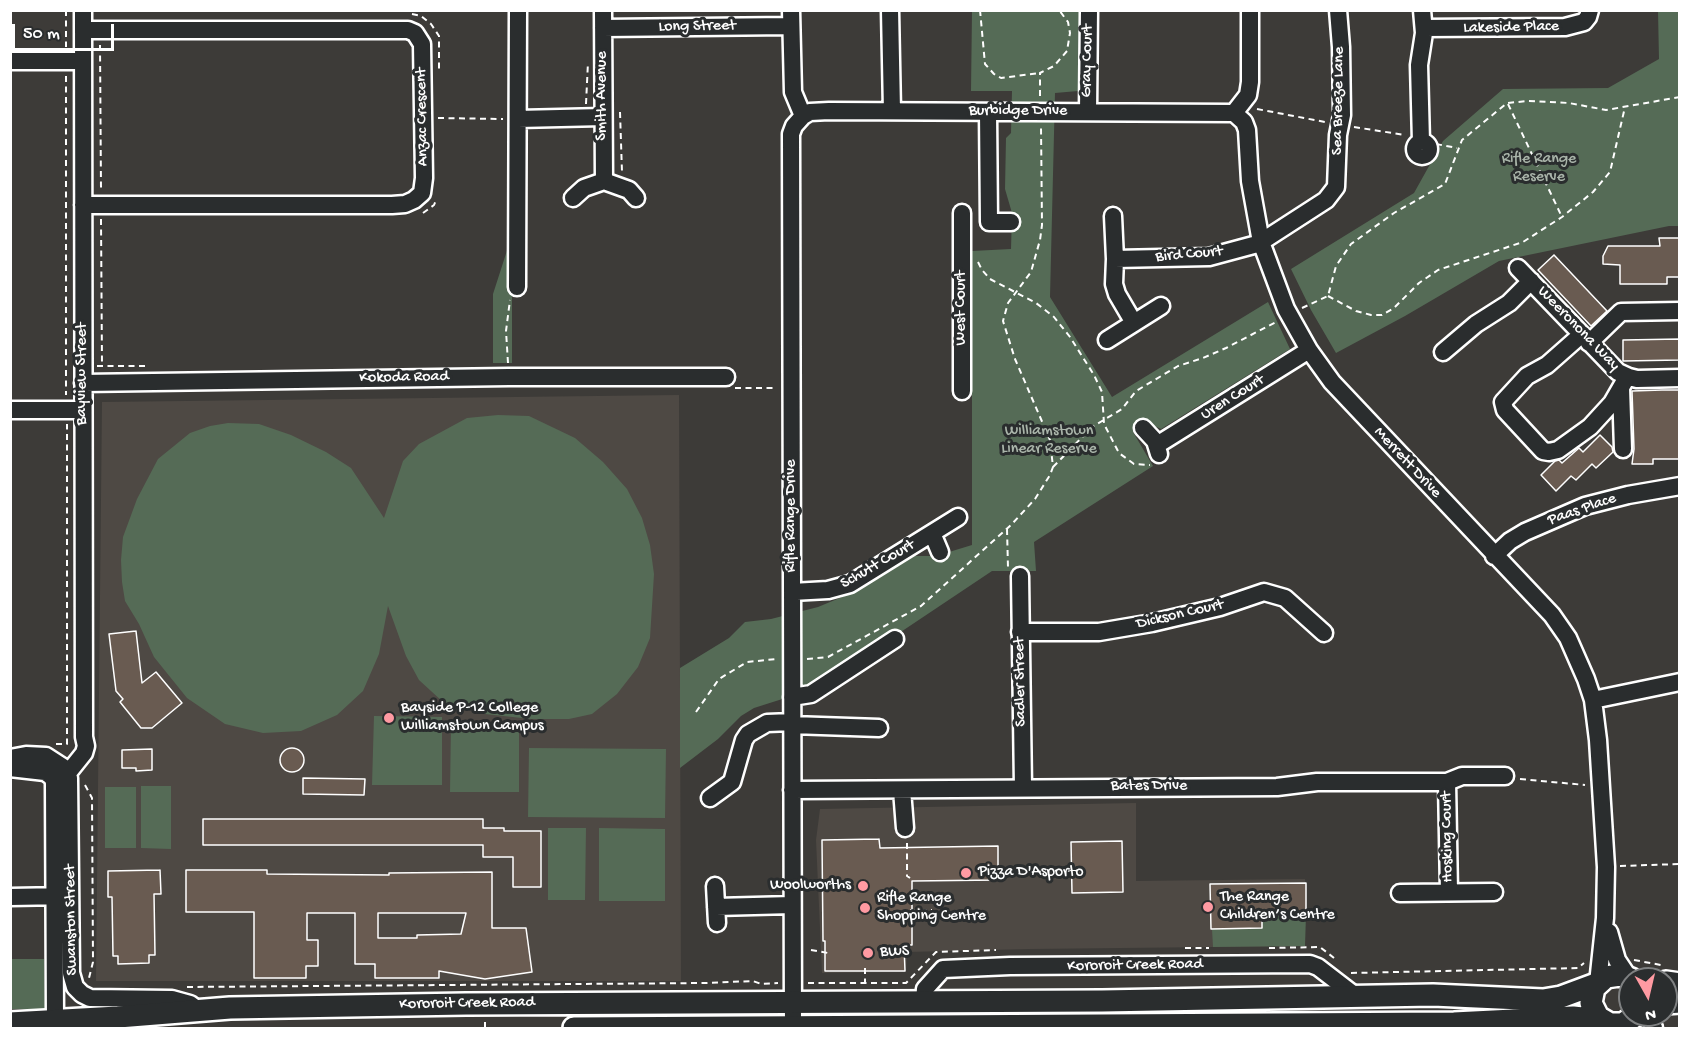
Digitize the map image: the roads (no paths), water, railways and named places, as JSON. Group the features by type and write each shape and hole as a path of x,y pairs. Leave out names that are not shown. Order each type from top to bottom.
{"main road":[{"name":"Kororoit Creek Road","path":"10,1023 793,992 924,1001 1433,995 1543,1000 1567,996 1610,975 1618,975"},
{"path":"1597,983 1591,1003 1603,1023"},
{"path":"924,1001 946,1027"},
{"path":"574,1029 1472,1023 1556,1017 1618,1025"}],"street":[{"name":"Bayview Street","path":"58,769 84,737 83,10"},
{"path":"517,287 518,10"},
{"name":"Smith Avenue","path":"603,10 610,113 604,181"},
{"path":"890,10 892,111"},
{"name":"Gray Court","path":"1088,112 1089,10"},
{"path":"1234,113 1248,96 1251,10"},
{"name":"Sea Breeze Lane","path":"1335,191 1340,124 1341,47 1338,10"},
{"path":"1421,140 1422,103 1419,65 1424,28 1422,10"},
{"name":"Lakeside Place","path":"1424,28 1565,27 1584,22 1590,10"},
{"path":"791,18 793,92 803,116"},
{"name":"Long Street","path":"603,28 791,18"},
{"name":"Anzac Crescent","path":"83,30 408,30 415,33 422,44 424,178 422,193 405,204 83,205"},
{"path":"10,61 82,61"},
{"name":"Burbidge Drive","path":"803,116 810,112 829,111 1234,113"},
{"path":"988,112 989,222 1011,222"},
{"path":"518,119 610,113"},
{"name":"Merrett Drive","path":"1234,113 1244,122 1247,130 1251,191 1261,242 1273,278 1309,350 1332,382 1552,615 1568,638 1586,679 1593,700 1599,752 1606,867 1609,958 1597,983"},
{"name":"Rifle Range Drive","path":"793,1027 791,134 794,126 803,116"},
{"path":"578,193 604,181 631,192"},
{"name":"Bird Court","path":"1122,259 1209,257 1261,242 1322,203 1335,191"},
{"name":"West Court","path":"962,391 962,220 989,215"},
{"path":"1113,216 1122,259 1114,288 1134,323"},
{"name":"Weeronona Way","path":"1518,268 1624,382 1637,379 1680,378"},
{"path":"1443,352 1476,324 1509,303 1531,281"},
{"path":"1107,340 1161,306"},
{"path":"1624,382 1612,403 1599,418 1561,449 1554,452 1544,450 1505,410 1502,403 1527,376 1548,365 1621,312 1680,311"},
{"name":"Uren Court","path":"1143,428 1158,450 1309,350"},
{"name":"Kokoda Road","path":"83,383 509,376 726,377"},
{"path":"1623,449 1624,382"},
{"path":"10,410 83,410"},
{"name":"Paas Place","path":"1494,556 1524,532 1585,506 1680,486"},
{"name":"Schutt Court","path":"792,592 828,590 850,584 958,517"},
{"path":"932,533 940,552"},
{"name":"Sadler Street","path":"1014,575 1020,632 1023,788"},
{"name":"Dickson Court","path":"1020,632 1099,632 1220,608 1264,592 1285,598 1324,633"},
{"path":"792,697 811,694 895,639"},
{"path":"1593,700 1680,682"},
{"path":"710,798 731,793 744,741 748,734 767,723 879,728"},
{"path":"10,758 38,755 50,758 58,769"},
{"path":"10,768 58,769"},
{"name":"Swanston Street","path":"58,769 53,778 71,976 74,985 82,994 96,998 172,999 190,1004 208,1016"},
{"name":"Bates Drive","path":"792,790 1277,787 1317,782 1447,782 1462,776 1505,776"},
{"name":"Hosking Court","path":"1447,782 1449,892"},
{"path":"902,790 905,828"},
{"path":"715,886 717,915 792,905"},
{"name":"Hosking Court","path":"1400,893 1494,892"},
{"path":"10,897 63,896"},
{"name":"Swanston Street","path":"55,1021 63,896"},
{"path":"1609,958 1618,967"},
{"name":"Kororoit Creek Road","path":"924,1001 925,989 943,969 1010,966 1310,964 1318,967 1356,997"}],"place":[{"name":"Bayside P-12 College Williamstown Campus","path":"389,718"},
{"name":"Pizza D'Asporto","path":"966,873"},
{"name":"Woolworths","path":"863,886"},
{"name":"The Range Children’s Centre","path":"1208,907"},
{"name":"Rifle Range Shopping Centre","path":"865,908"},
{"name":"BWS","path":"868,953"}],"park label":[{"name":"Rifle Range Reserve","path":"1539,169"},
{"name":"Williamstown Linear Reserve","path":"1049,441"}]}
